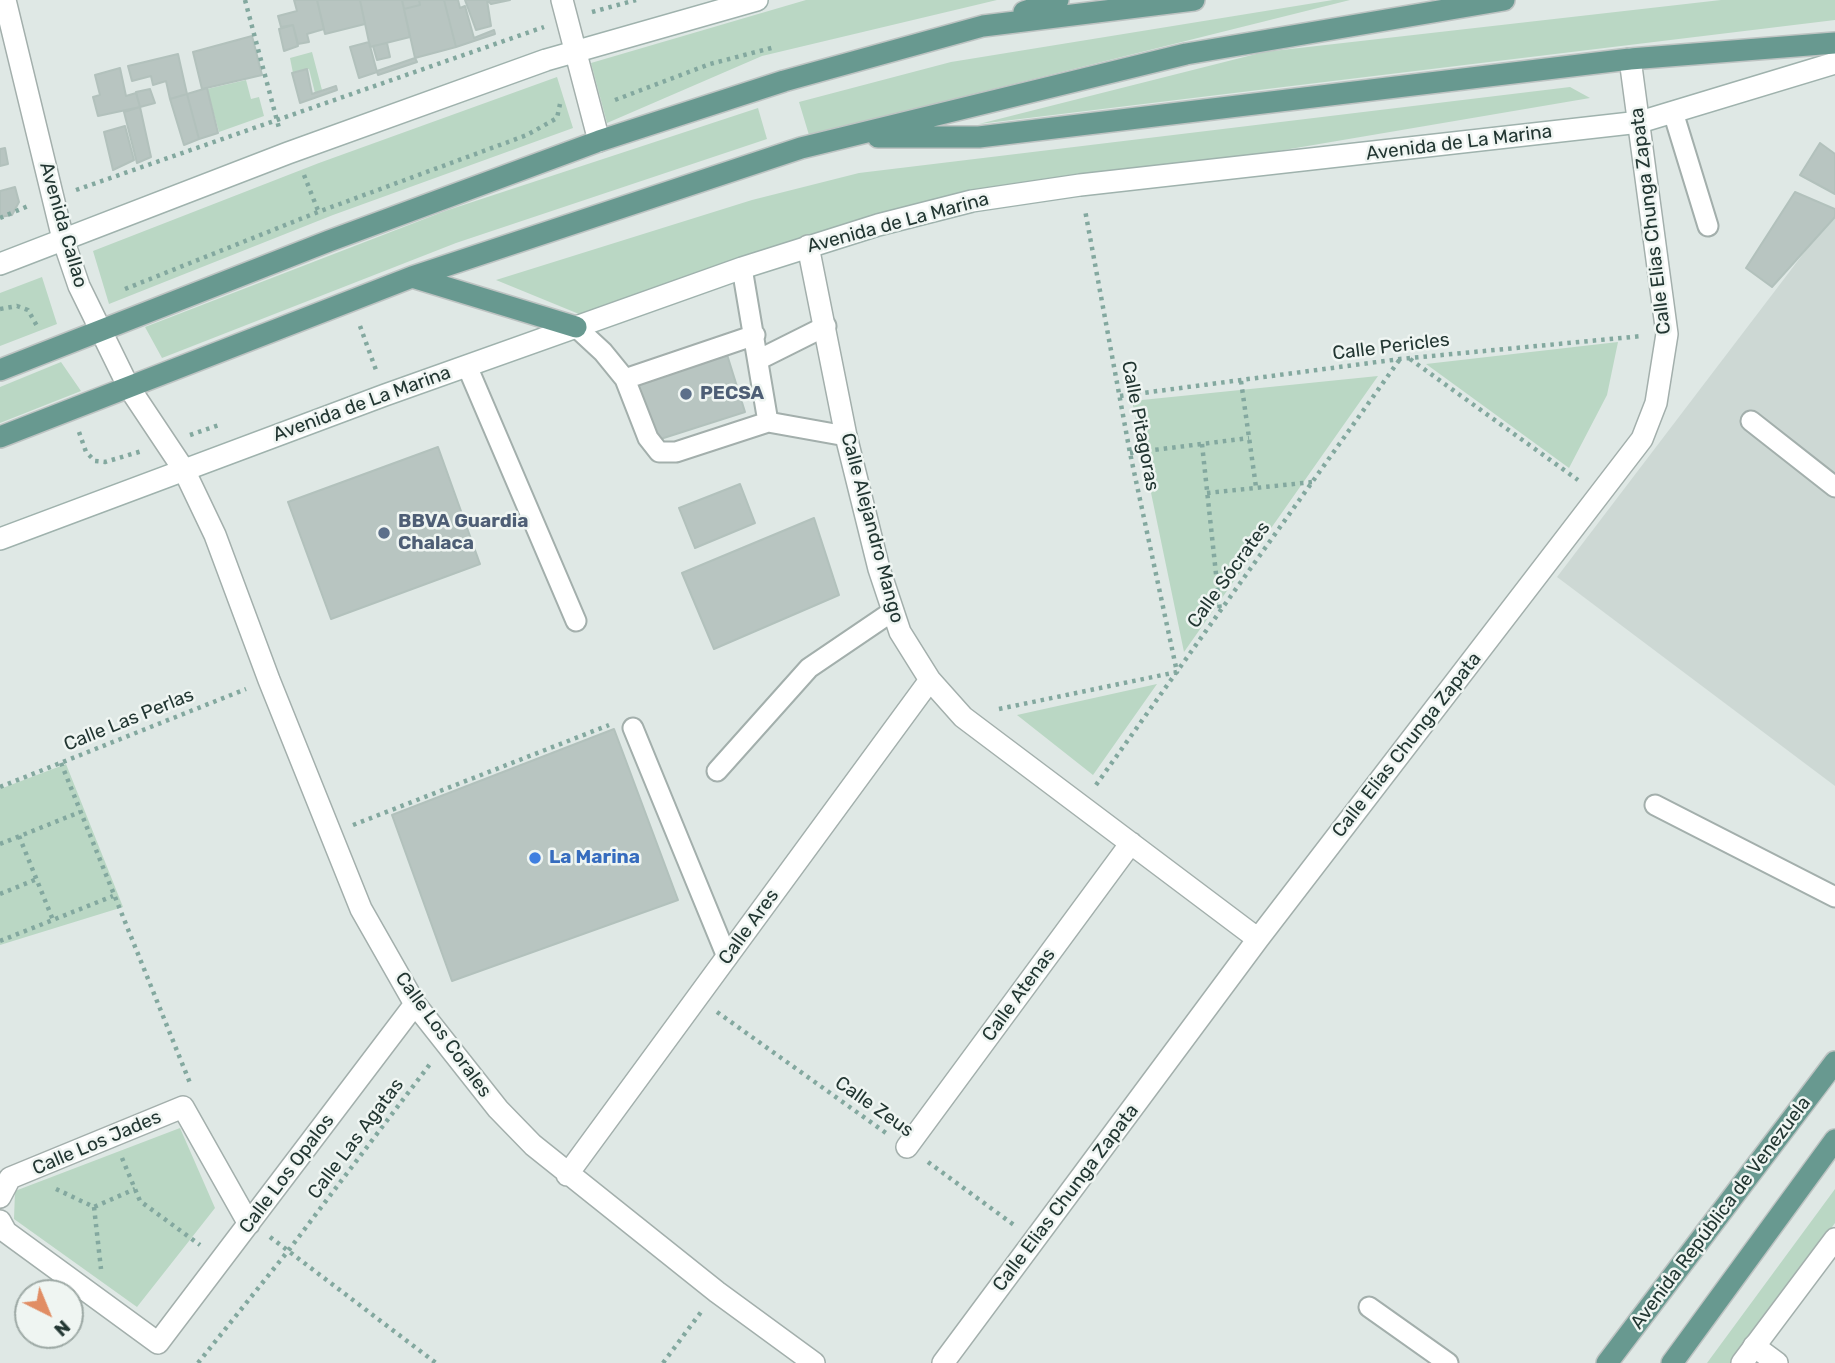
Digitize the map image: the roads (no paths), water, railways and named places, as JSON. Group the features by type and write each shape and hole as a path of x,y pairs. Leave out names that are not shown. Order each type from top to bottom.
{"main road":[{"path":"0,370 329,241 599,141 784,81 983,26 1058,0"},
{"path":"983,26 1194,0"},
{"path":"0,437 412,276 589,216 841,138 1186,54 1504,0"},
{"path":"841,138 979,137 1630,59 1835,43"},
{"path":"412,276 576,327"},
{"name":"Avenida República de Venezuela","path":"1607,1363 1835,1062"},
{"path":"1672,1363 1835,1140"}],"street":[{"name":"Avenida Callao","path":"5,0 63,239 99,331 128,386 184,470"},
{"path":"0,264 288,153 546,60 757,0"},
{"path":"564,10 599,141"},
{"name":"Calle Elias Chunga Zapata","path":"943,1363 1258,939 1642,439 1656,403 1667,334 1630,59"},
{"name":"Avenida de La Marina","path":"0,539 386,395 742,268 808,246 972,201 1080,185 1640,122 1835,63"},
{"name":"Calle Alejandro Mango","path":"808,246 846,436 879,569 900,632 930,680 963,717 1258,939"},
{"name":"Calle Los Corales","path":"184,470 215,535 269,680 361,909 415,1004 498,1110 567,1175 717,1292 814,1363"},
{"name":"Calle Ares","path":"567,1175 930,680"},
{"name":"Calle Atenas","path":"906,1147 1131,843"},
{"name":"Calle Los Opalos","path":"0,1221 6,1232 158,1343 415,1004"},
{"name":"Calle Los Jades","path":"0,1197 17,1176 183,1107 249,1223"},
{"path":"1777,1363 1748,1355 1835,1239"}],"lane":[{"path":"1673,112 1709,226"},
{"path":"742,268 760,359 768,422"},
{"path":"760,359 826,326"},
{"path":"576,327 603,352 625,379 648,438 659,452 676,452 768,422 846,436"},
{"path":"625,379 754,335"},
{"path":"467,366 576,621"},
{"path":"1751,421 1835,487"},
{"path":"717,771 809,668 893,611"},
{"path":"633,728 727,957"},
{"path":"1655,805 1835,897"},
{"path":"1369,1307 1448,1363"}],"place":[{"name":"PECSA","path":"686,394"},
{"name":"BBVA Guardia Chalaca","path":"384,533"},
{"name":"La Marina","path":"535,858"}]}
